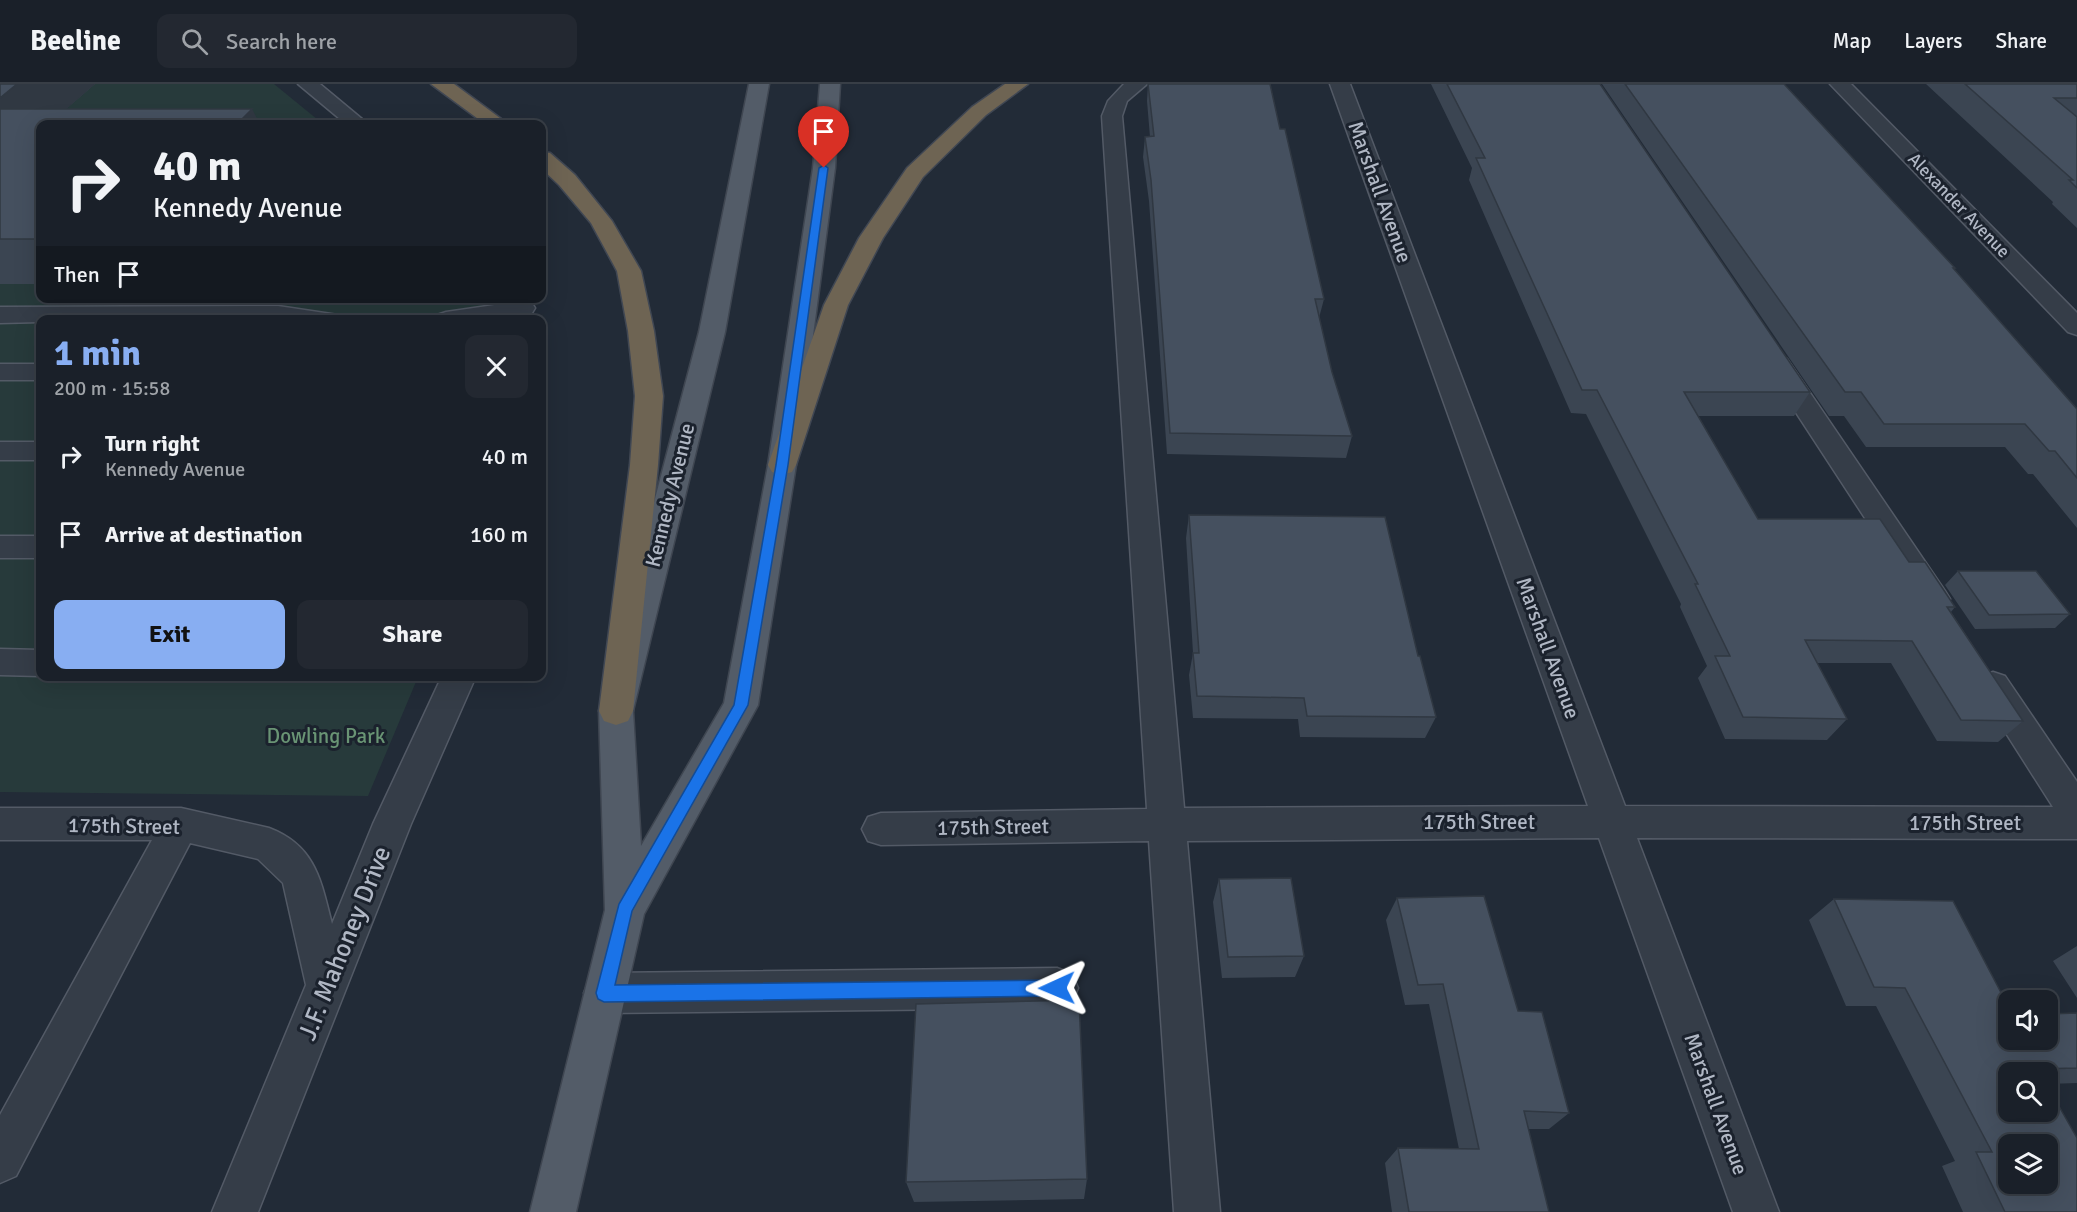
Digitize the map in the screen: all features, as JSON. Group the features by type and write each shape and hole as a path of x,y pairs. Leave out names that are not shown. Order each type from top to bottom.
{"highway":[{"path":"441,84 492,120"},
{"path":"782,465 836,305 871,238 915,173 979,111 1018,84"},
{"path":"546,162 567,180 601,221 629,271 641,331 649,396 616,711"}],"main road":[{"name":"Kennedy Avenue","path":"625,910 616,711 712,332 759,84"},
{"name":"Kennedy Avenue","path":"553,1212 625,910 741,705 782,465 824,168 830,84"}],"street":[{"path":"308,84 353,120"},
{"path":"1137,84 1120,96 1114,104 1112,116 1197,1212"},
{"name":"Marshall Avenue","path":"1340,84 1756,1212"},
{"name":"Alexander Avenue","path":"1840,84 2077,327"},
{"path":"481,315 524,309"},
{"path":"0,315 286,315"},
{"path":"1761,340 1952,625"},
{"path":"0,372 36,372"},
{"path":"0,451 36,451"},
{"path":"0,547 36,547"},
{"path":"0,662 36,663"},
{"path":"1978,664 2077,812"},
{"name":"J.F. Mahoney Drive","path":"235,1212 392,824 457,681"},
{"name":"175th Street","path":"881,829 1166,824 1612,821 2077,824"},
{"name":"175th Street","path":"0,824 181,824 269,845 300,874 327,986"},
{"path":"0,1160 181,824"},
{"path":"604,993 1057,988"}],"green space":[{"name":"Dowling Park","path":"0,84 274,84 318,120 36,120 36,303 493,303 497,315 36,315 36,681 416,681 368,796 0,792"}],"building":[{"path":"0,84 17,84 0,98"},
{"path":"1148,84 1270,84 1280,129 1285,129 1324,299 1315,299 1332,372 1352,436 1170,433 1151,180 1145,137 1154,136"},
{"path":"1447,84 1600,84 1810,392 1684,392 1758,519 1880,519 1909,562 1925,562 1955,607 1947,607 2023,721 1961,720 1912,641 1805,640 1847,719 1743,717 1715,656 1730,656 1695,584 1698,584 1597,390 1582,390 1476,158 1485,158"},
{"path":"1625,84 1784,84 1955,268 1953,268 2077,409 2077,478 2055,451 2049,451 2025,424 1884,424 1861,392 1845,392"},
{"path":"1965,84 2077,84 2077,98 2054,98 2077,117 2077,188 2069,180 2073,180"},
{"path":"0,109 252,109 241,120 36,120 36,239 0,239"},
{"path":"1189,515 1385,517 1418,656 1420,656 1436,717 1307,716 1304,698 1197,696 1193,653 1199,653"},
{"path":"1958,571 2036,571 2070,614 1989,615"},
{"path":"1291,878 1304,956 1228,957 1219,879"},
{"path":"1484,896 1518,1011 1542,1012 1569,1113 1524,1111 1549,1212 1409,1212 1398,1148 1479,1149 1443,984 1418,985 1397,898"},
{"path":"1834,899 1953,901 2000,990 1998,1050 2058,1050 2058,1014 2077,1013 2077,1068 2058,1068 2058,1062 1998,1062 1998,1122 2058,1122 2058,1105 2077,1138 2077,1212 2005,1212 1976,1152 1992,1152 1905,988 1874,987"},
{"path":"1079,1000 1087,1179 906,1182 916,1004"}],"route":[{"path":"824,168 782,465 741,705 625,910 604,993 1057,988"}]}
